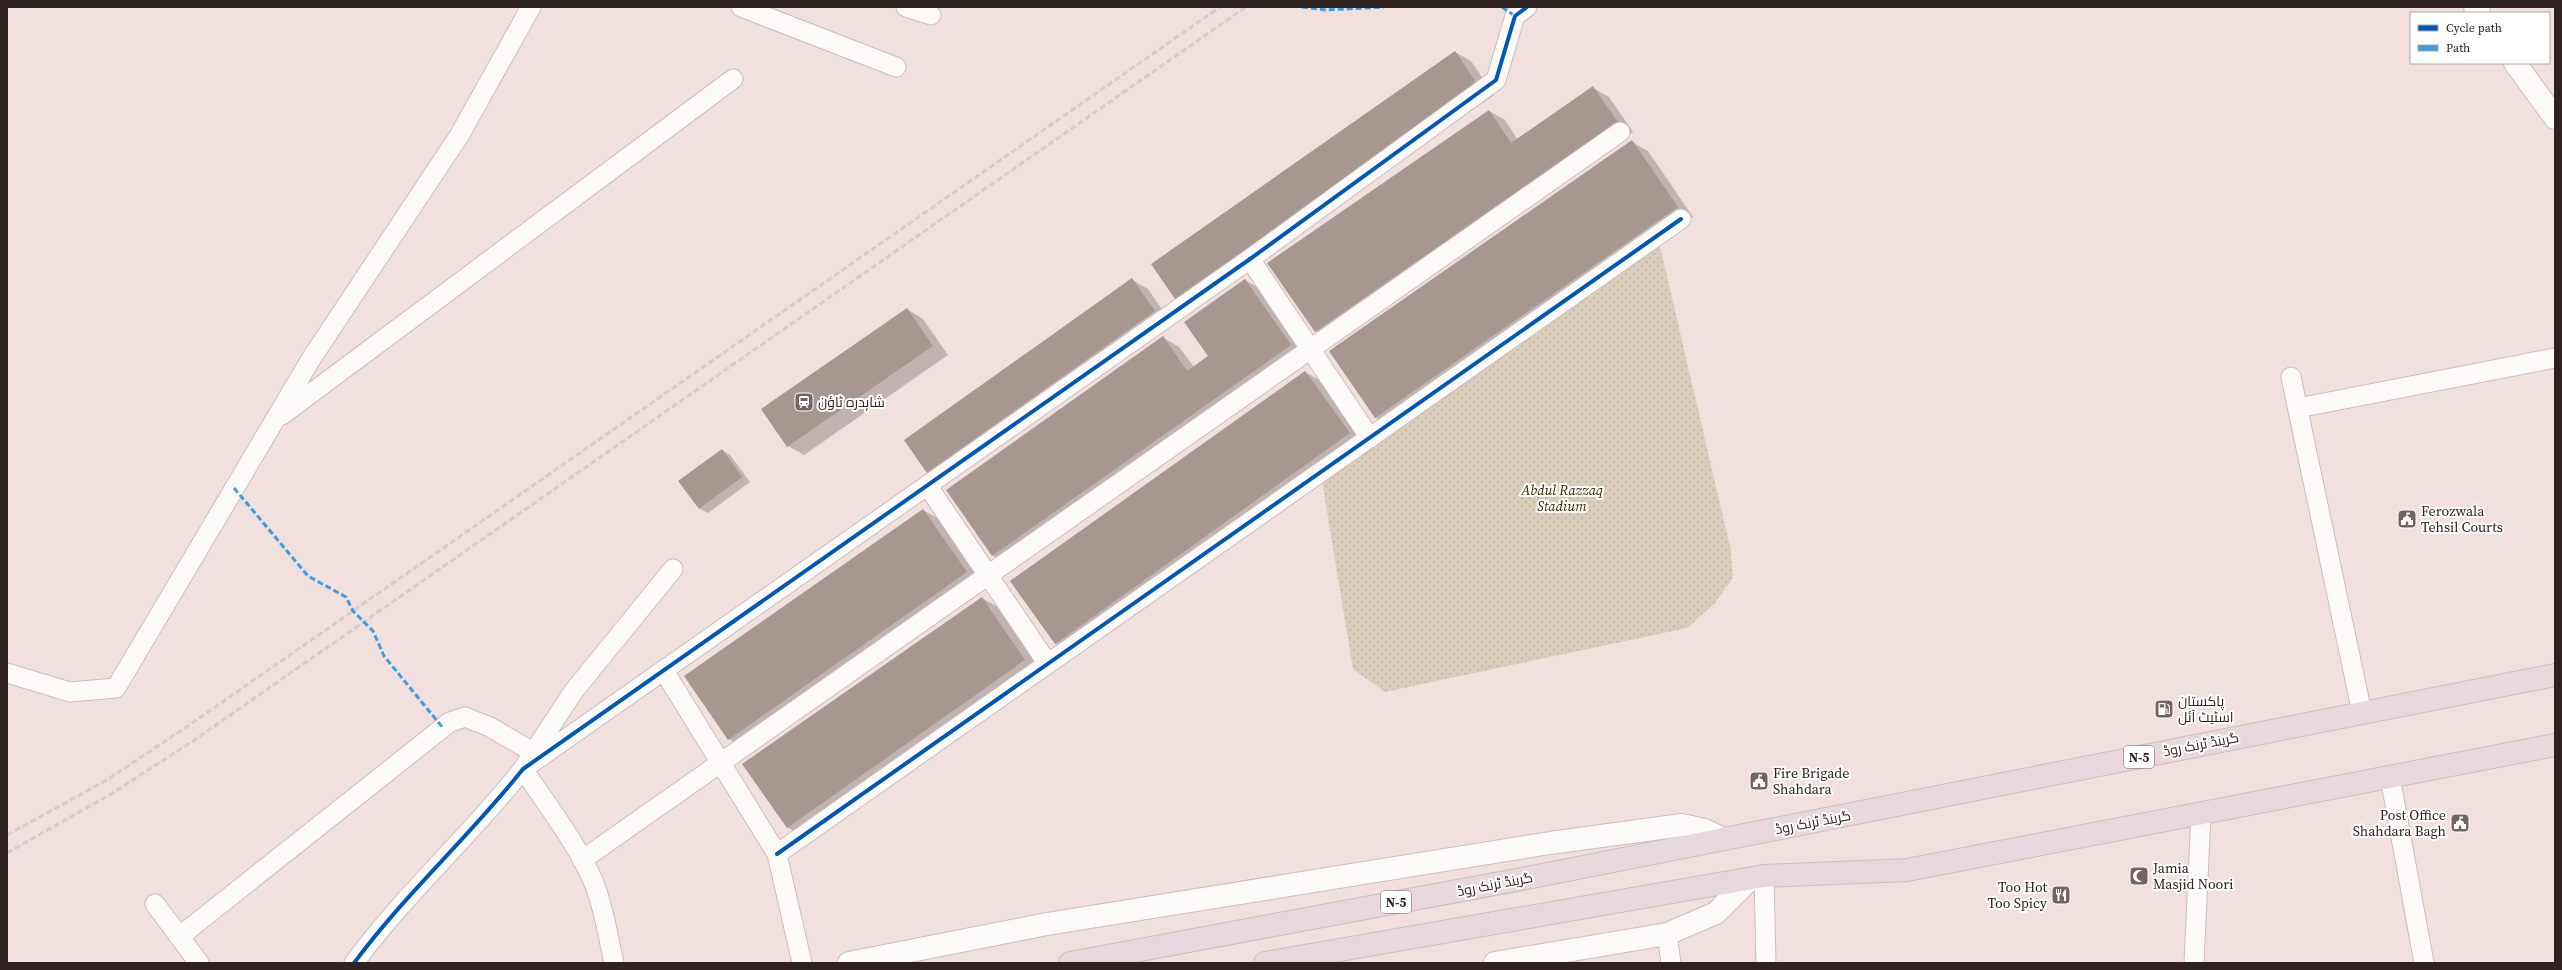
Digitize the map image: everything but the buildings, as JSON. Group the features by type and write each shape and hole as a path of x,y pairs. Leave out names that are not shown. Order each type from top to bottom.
{"highway":[{"name":"گرینڈ ٹرنک روڈ","path":"1070,963 1723,839 2555,675"},
{"path":"1264,963 1757,878 1907,870 2555,745"}],"street":[{"path":"7,674 70,692 116,688 310,359 459,136 531,7"},
{"path":"741,7 896,67"},
{"path":"906,7 931,15"},
{"path":"537,754 664,671 1250,259 1496,80 1515,16 1527,7"},
{"path":"2516,64 2555,118"},
{"path":"274,420 733,79"},
{"path":"582,860 1620,132"},
{"path":"777,854 1681,220"},
{"path":"1250,259 1370,438"},
{"path":"2298,408 2555,358"},
{"path":"2291,377 2362,712"},
{"path":"927,485 1048,664"},
{"path":"354,963 373,938 490,811 523,769 537,754 573,692 673,569"},
{"path":"664,671 777,854 802,963"},
{"path":"179,937 450,722 465,717 490,727 537,754"},
{"path":"523,769 582,860 601,904 614,963"},
{"path":"2390,777 2424,963"},
{"path":"2194,963 2201,814"},
{"path":"850,963 1047,924 1550,843 1682,825 1705,830 1723,839"},
{"path":"1495,963 1667,934 1716,913 1757,878"},
{"path":"1757,878 1766,963"},
{"path":"155,904 199,963"},
{"path":"1667,934 1671,963"}],"green space":[{"name":"Abdul Razzaq Stadium","path":"1659,242 1731,551 1733,578 1714,604 1687,628 1385,692 1353,669 1322,481"}],"railway":[{"path":"7,835 105,781 185,728 1220,7"},
{"path":"7,853 111,794 193,741 1246,7"}],"marked path":[{"path":"1302,7 1326,10 1384,7"},
{"path":"1502,7 1515,16"},
{"path":"234,488 308,576 346,597 353,611 373,631 384,656 443,728"}],"cycle path":[{"path":"354,963 394,913 503,794 523,769 1250,259 1496,80 1515,16 1527,7"},
{"path":"777,854 1681,219"}],"place":[{"name":"شاہدرہ ٹاؤن","path":"804,402"},
{"name":"Ferozwala Tehsil Courts","path":"2407,519"},
{"name":"پاکستان اسٹیٹ آئل","path":"2164,709"},
{"name":"Fire Brigade Shahdara","path":"1759,781"},
{"name":"Post Office Shahdara Bagh","path":"2460,823"},
{"name":"Jamia Masjid Noori","path":"2139,876"},
{"name":"Too Hot Too Spicy","path":"2061,895"}]}
